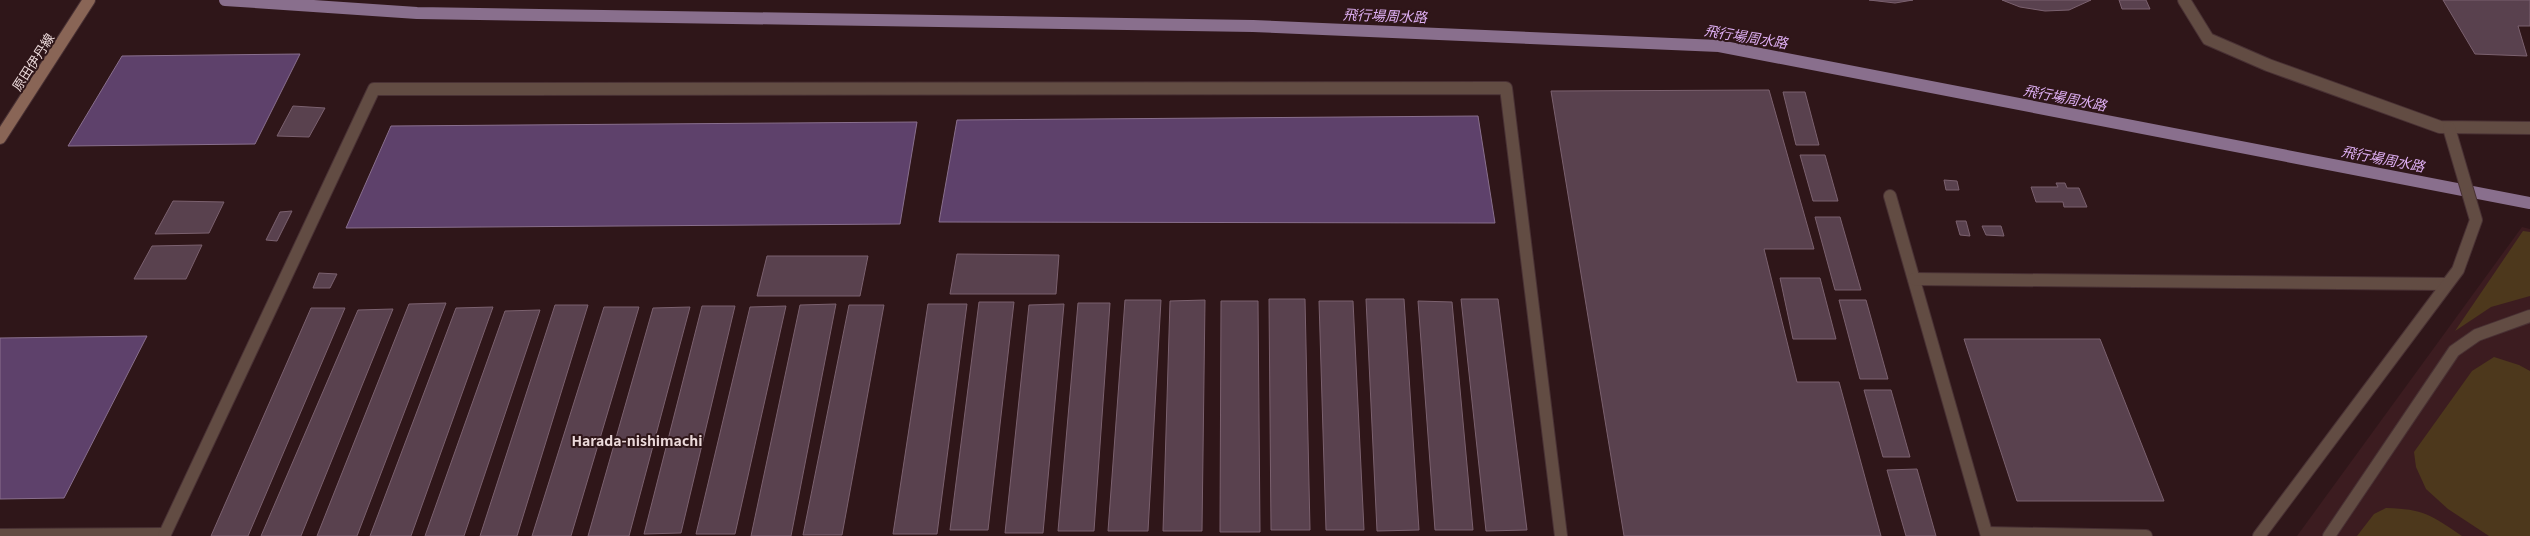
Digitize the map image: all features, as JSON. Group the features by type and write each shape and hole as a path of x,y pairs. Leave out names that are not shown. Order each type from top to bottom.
{"street":[{"name":"原田伊丹線","path":"0,138 89,0"}],"lane":[{"path":"2184,0 2208,39 2268,65 2449,128 2530,128"},
{"path":"3,535 165,535 374,89 1506,88 1561,536"},
{"path":"2259,536 2446,284 2458,270 2476,220 2449,128"},
{"path":"1890,196 1987,534 2146,536"},
{"path":"1914,279 2446,284"},
{"path":"2329,536 2454,351 2477,335 2530,316"}],"shaded area":[{"path":"300,54 255,144 68,146 122,56"},
{"path":"1478,116 1495,223 939,222 957,120"},
{"path":"917,122 900,224 346,228 391,126"},
{"path":"2522,227 2530,229 2530,536 2297,536"},
{"path":"2523,231 2530,232 2530,296 2491,307 2455,331"},
{"path":"147,336 64,498 0,499 0,338"},
{"path":"2494,357 2519,365 2530,371 2530,536 2489,536 2448,509 2426,489 2416,467 2414,452 2472,371"},
{"path":"2386,508 2410,510 2427,514 2462,536 2357,536 2374,514"}],"building":[{"path":"1869,0 1913,0 1895,3"},
{"path":"2002,0 2091,0 2069,10 2045,11 2020,7"},
{"path":"2119,0 2146,0 2150,9 2122,9"},
{"path":"2443,0 2530,0 2530,26 2518,26 2527,56 2475,54"},
{"path":"1769,90 1814,249 1764,249 1797,382 1839,382 1881,536 1624,536 1551,91"},
{"path":"1783,92 1805,92 1819,145 1796,145"},
{"path":"293,106 325,108 309,137 277,136"},
{"path":"1800,155 1825,155 1838,201 1813,201"},
{"path":"1944,180 1957,181 1959,190 1946,190"},
{"path":"2056,183 2065,183 2067,188 2079,188 2087,207 2064,207 2063,202 2036,202 2031,187 2058,187"},
{"path":"173,201 224,202 209,233 155,234"},
{"path":"292,211 277,241 266,240 280,212"},
{"path":"1815,217 1840,217 1861,290 1835,290"},
{"path":"1956,221 1966,221 1970,236 1960,235"},
{"path":"1982,226 2001,226 2004,236 1986,235"},
{"path":"202,245 186,279 134,279 152,246"},
{"path":"957,254 1059,255 1056,294 950,294"},
{"path":"767,256 868,256 860,296 757,296"},
{"path":"319,273 337,274 330,288 313,288"},
{"path":"1780,278 1820,278 1836,339 1793,339"},
{"path":"1269,299 1305,299 1310,530 1271,530"},
{"path":"1366,299 1404,299 1419,530 1377,531"},
{"path":"1461,299 1498,299 1527,530 1486,531"},
{"path":"1125,300 1161,300 1148,531 1108,531"},
{"path":"1205,300 1202,531 1163,531 1170,301"},
{"path":"1839,300 1866,300 1888,379 1860,379"},
{"path":"1221,301 1258,301 1260,532 1220,532"},
{"path":"1319,301 1353,301 1364,530 1326,530"},
{"path":"1418,301 1452,302 1473,530 1435,530"},
{"path":"979,302 1014,302 988,530 950,530"},
{"path":"446,303 357,536 317,536 409,304"},
{"path":"1078,303 1110,303 1094,531 1058,531"},
{"path":"836,304 791,536 751,536 800,305"},
{"path":"928,304 967,304 937,534 893,534"},
{"path":"1064,304 1043,533 1005,533 1029,305"},
{"path":"555,305 588,305 517,536 480,536"},
{"path":"849,305 884,305 842,535 803,535"},
{"path":"702,306 735,306 681,533 644,534"},
{"path":"786,306 735,534 696,534 750,307"},
{"path":"493,307 411,536 370,536 456,308"},
{"path":"604,307 639,307 571,536 532,536"},
{"path":"690,307 629,536 588,536 653,308"},
{"path":"311,308 345,308 248,536 211,536"},
{"path":"393,309 301,536 261,536 358,310"},
{"path":"540,310 464,536 425,536 505,311"},
{"path":"1964,339 2100,339 2164,501 2017,501"},
{"path":"1864,390 1891,390 1910,457 1883,457"},
{"path":"1917,469 1936,536 1906,536 1887,470"}],"waterway":[{"name":"飛行場周水路","path":"225,0 417,13 1253,26 1719,46 2530,203"}],"district":[{"name":"Harada-nishimachi","path":"637,441"}]}
